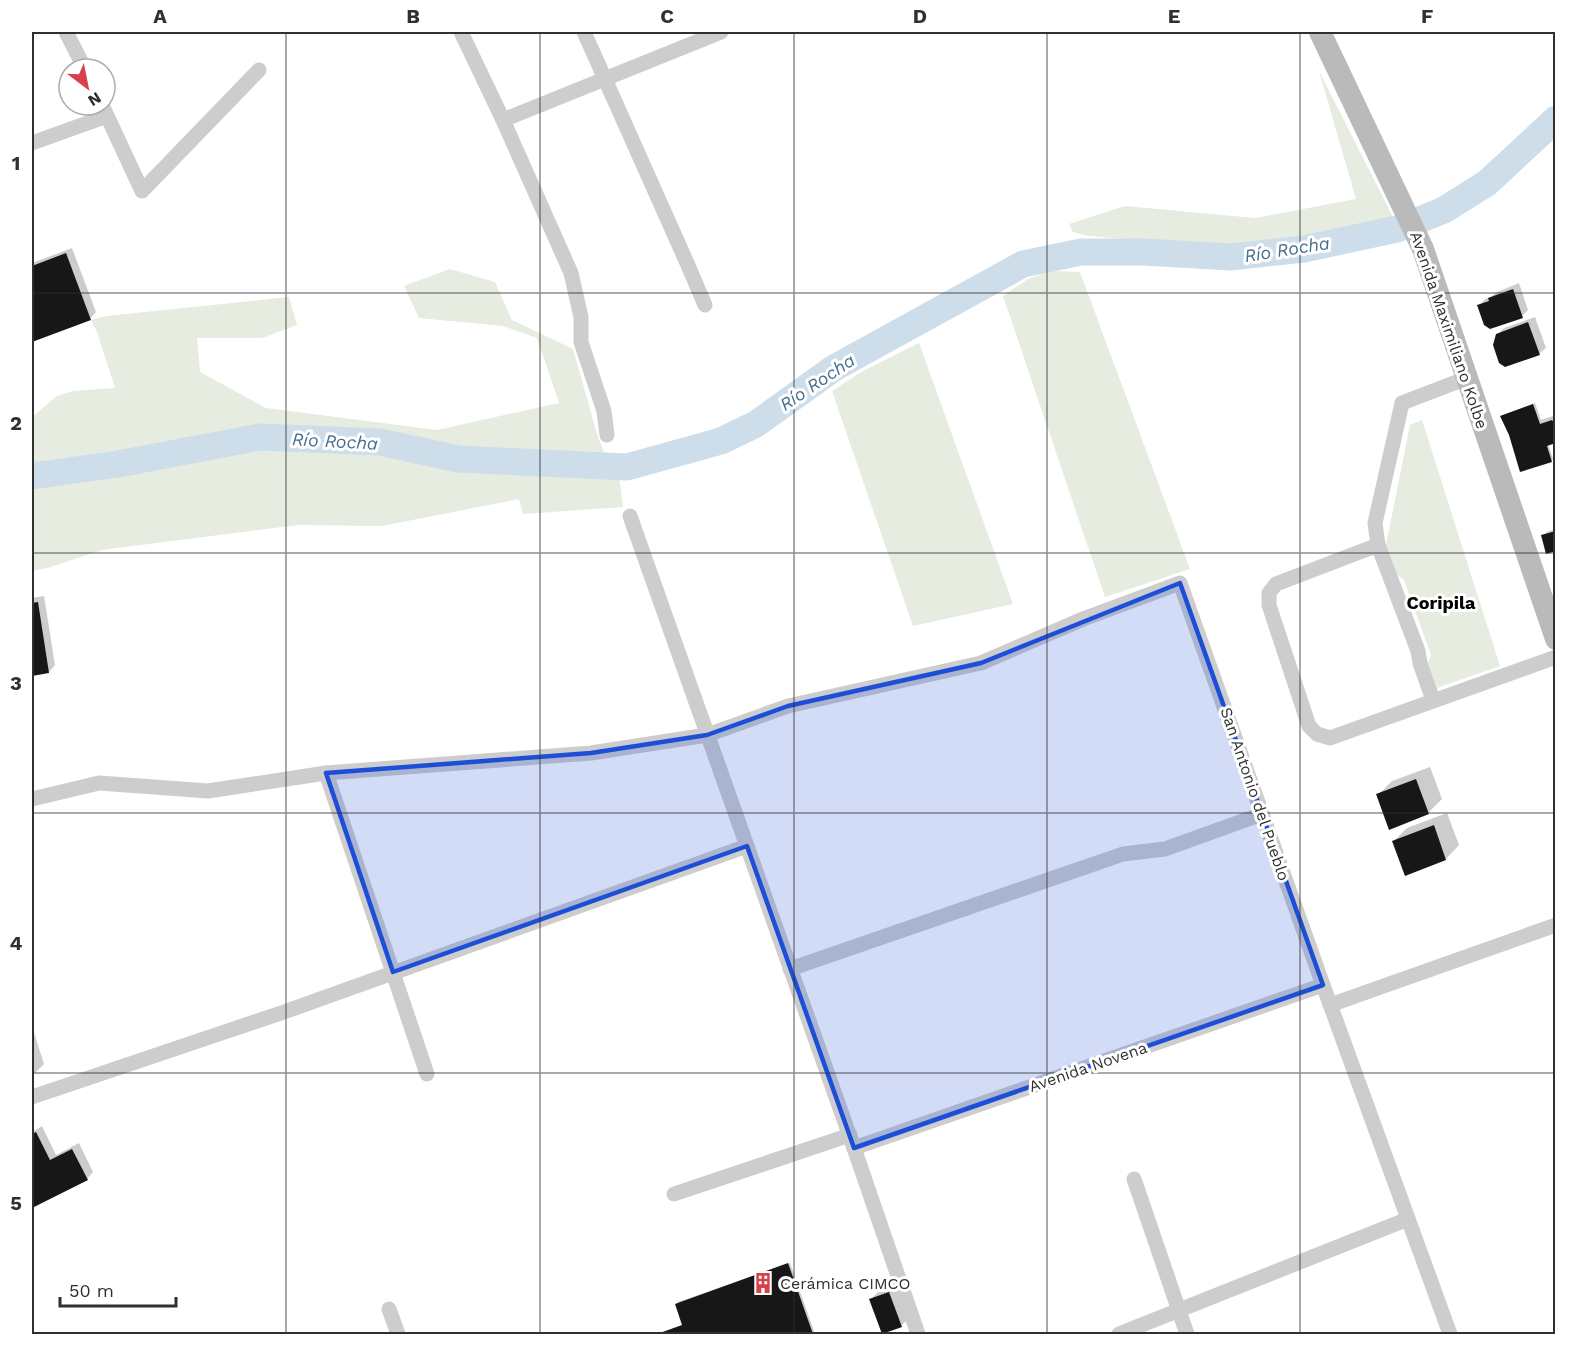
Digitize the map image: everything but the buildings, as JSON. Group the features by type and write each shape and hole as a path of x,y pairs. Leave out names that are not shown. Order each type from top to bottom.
{"main road":[{"name":"Avenida Maximiliano Kolbe","path":"1320,32 1423,249 1556,639"}],"street":[{"path":"66,32 79,57"},
{"path":"461,32 571,273 581,317 581,342 604,411 608,435"},
{"path":"584,32 705,305"},
{"path":"503,120 715,32"},
{"path":"108,117 142,191 259,70"},
{"path":"32,143 90,117"},
{"path":"1433,700 1418,651 1378,544 1375,523 1402,403 1467,378"},
{"path":"630,516 918,1335"},
{"path":"1378,544 1276,584 1269,593 1269,605 1309,726 1317,734 1330,738 1556,657"},
{"name":"San Antonio del Pueblo","path":"707,735 789,706 981,663 1083,619 1180,583 1450,1335"},
{"path":"32,799 99,783 208,791 326,773 591,753 707,735"},
{"path":"326,773 427,1074"},
{"path":"790,969 1123,854 1166,849 1262,814"},
{"path":"32,1097 281,1012 747,846"},
{"path":"1330,1005 1556,925"},
{"name":"Avenida Novena","path":"674,1194 852,1142 1323,985"},
{"path":"1134,1179 1187,1335"},
{"path":"1119,1335 1408,1219"},
{"path":"389,1309 398,1335"}],"highlighted area":[{"path":"1180,583 1323,985 854,1148 747,846 393,972 326,773 591,753 707,735 788,706 981,663"}],"shaded area":[{"path":"1319,71 1393,217 1363,227 1231,248 1088,236 1073,232 1069,224 1125,206 1255,218 1356,199"},
{"path":"450,269 495,282 512,320 573,349 604,452 438,445 387,432 264,427 122,453 32,466 32,417 57,396 73,391 115,388 91,320 106,316 289,297 297,325 262,338 197,338 200,372 266,408 437,430 559,403 537,338 503,326 419,318 404,286"},
{"path":"1052,271 1080,272 1190,569 1105,597 1003,296 1028,279"},
{"path":"919,343 1013,604 913,626 832,391 863,371"},
{"path":"1422,420 1500,666 1437,688 1428,663 1431,655 1404,580 1396,574 1386,545 1410,425"},
{"path":"258,447 375,447 447,466 619,475 623,507 523,514 519,499 382,526 298,525 102,550 32,571 32,482"}],"waterway":[{"name":"Río Rocha","path":"32,476 118,464 260,437 380,442 458,459 627,467 721,441 756,424 834,368 1023,264 1081,252 1144,252 1231,257 1304,249 1397,229 1444,210 1487,183 1556,119"}],"place":[{"name":"Cerámica CIMCO","path":"763,1283"}],"district":[{"name":"Coripila","path":"1441,602"}]}
